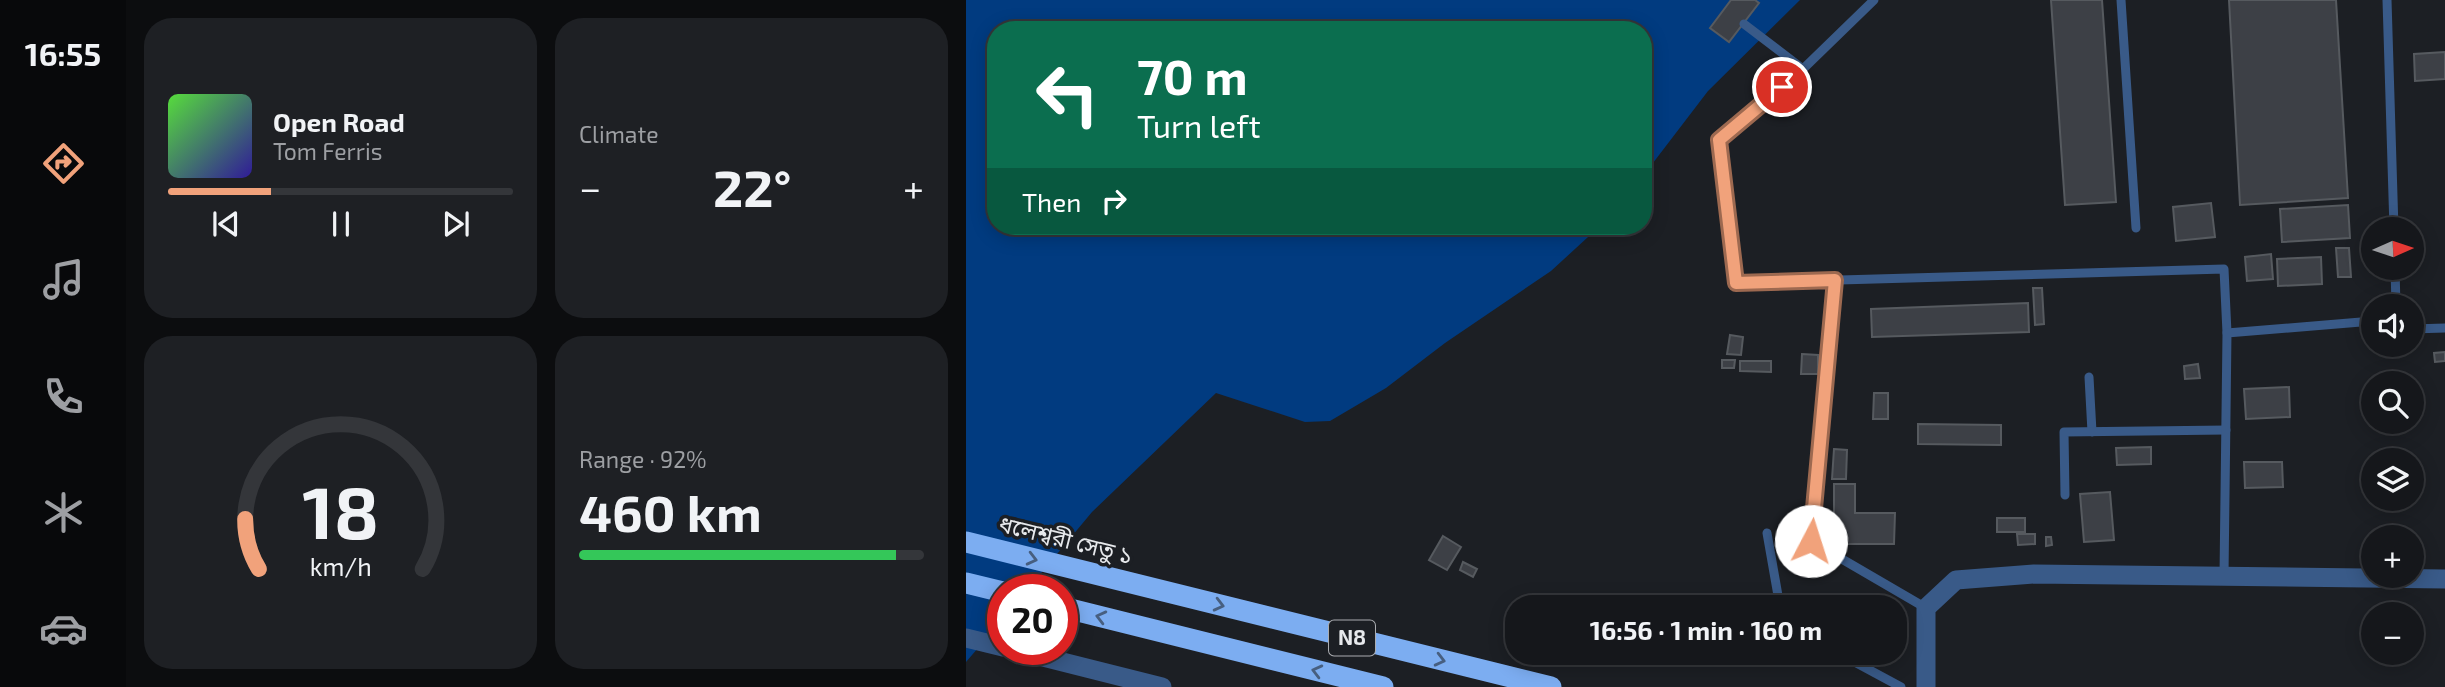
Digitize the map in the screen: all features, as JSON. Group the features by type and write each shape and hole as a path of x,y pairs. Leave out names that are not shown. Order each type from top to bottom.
{"highway":[{"name":"ধলেশ্বরী সেতু ১","path":"966,542 1551,687"},
{"path":"966,583 987,588"},
{"name":"N8","path":"1078,611 1383,687"}],"street":[{"path":"1926,687 1926,608 1956,580 2034,574 2445,579"},
{"path":"966,638 987,643"},
{"path":"1073,665 1162,687"}],"lane":[{"path":"1874,0 1803,69 1719,140 1736,283 2224,269 2227,333 2224,576"},
{"path":"2121,0 2136,228"},
{"path":"2387,0 2394,217"},
{"path":"1744,24 1803,69"},
{"path":"1835,280 1811,541 1926,608"},
{"path":"2227,333 2361,322"},
{"path":"2424,329 2445,328"},
{"path":"2089,377 2092,432"},
{"path":"2065,495 2064,432 2226,430"},
{"path":"1767,533 1778,595"},
{"path":"1861,665 1902,687"}],"water":[{"path":"966,0 1800,0 1708,91 1652,164 1652,21 987,21 987,235 1590,235 1551,271 1445,343 1386,388 1330,421 1305,422 1216,393 1092,512 1040,574 987,574 987,638 966,662"}],"building":[{"path":"1731,0 1755,0 1759,3 1729,42 1710,28"},
{"path":"2051,0 2102,0 2116,202 2065,205"},
{"path":"2229,0 2336,0 2348,198 2240,205"},
{"path":"2445,52 2445,79 2415,81 2414,54"},
{"path":"2211,203 2215,237 2176,241 2173,207"},
{"path":"2348,205 2350,238 2282,242 2280,209"},
{"path":"2336,248 2349,248 2351,277 2338,277"},
{"path":"2271,254 2273,279 2247,281 2245,257"},
{"path":"2321,257 2322,284 2278,286 2277,259"},
{"path":"2033,288 2042,288 2044,324 2035,325"},
{"path":"2028,303 2029,332 1872,337 1871,309"},
{"path":"1730,335 1743,337 1741,355 1727,354"},
{"path":"2445,352 2445,361 2435,362 2434,353"},
{"path":"1802,354 1818,355 1818,374 1801,374"},
{"path":"1722,360 1735,360 1734,368 1722,368"},
{"path":"1740,361 1771,361 1771,372 1740,371"},
{"path":"2198,364 2200,378 2185,379 2184,366"},
{"path":"2289,387 2290,417 2246,419 2244,389"},
{"path":"1874,393 1888,393 1888,419 1873,419"},
{"path":"1918,424 2001,425 2001,445 1918,444"},
{"path":"2151,447 2151,464 2117,465 2116,448"},
{"path":"1834,449 1847,450 1846,479 1832,479"},
{"path":"2244,462 2282,462 2283,487 2245,488"},
{"path":"1834,484 1855,484 1855,513 1895,513 1894,544 1842,544 1834,538"},
{"path":"2110,492 2114,540 2084,542 2080,494"},
{"path":"1997,518 2025,518 2025,532 1997,532"},
{"path":"2017,534 2035,534 2035,544 2018,545"},
{"path":"1443,536 1461,547 1447,570 1429,560"},
{"path":"2046,537 2051,537 2052,545 2046,546"},
{"path":"1463,562 1477,569 1473,577 1460,570"}],"route":[{"path":"1782,87 1719,140 1736,283 1835,280 1811,541"}]}
